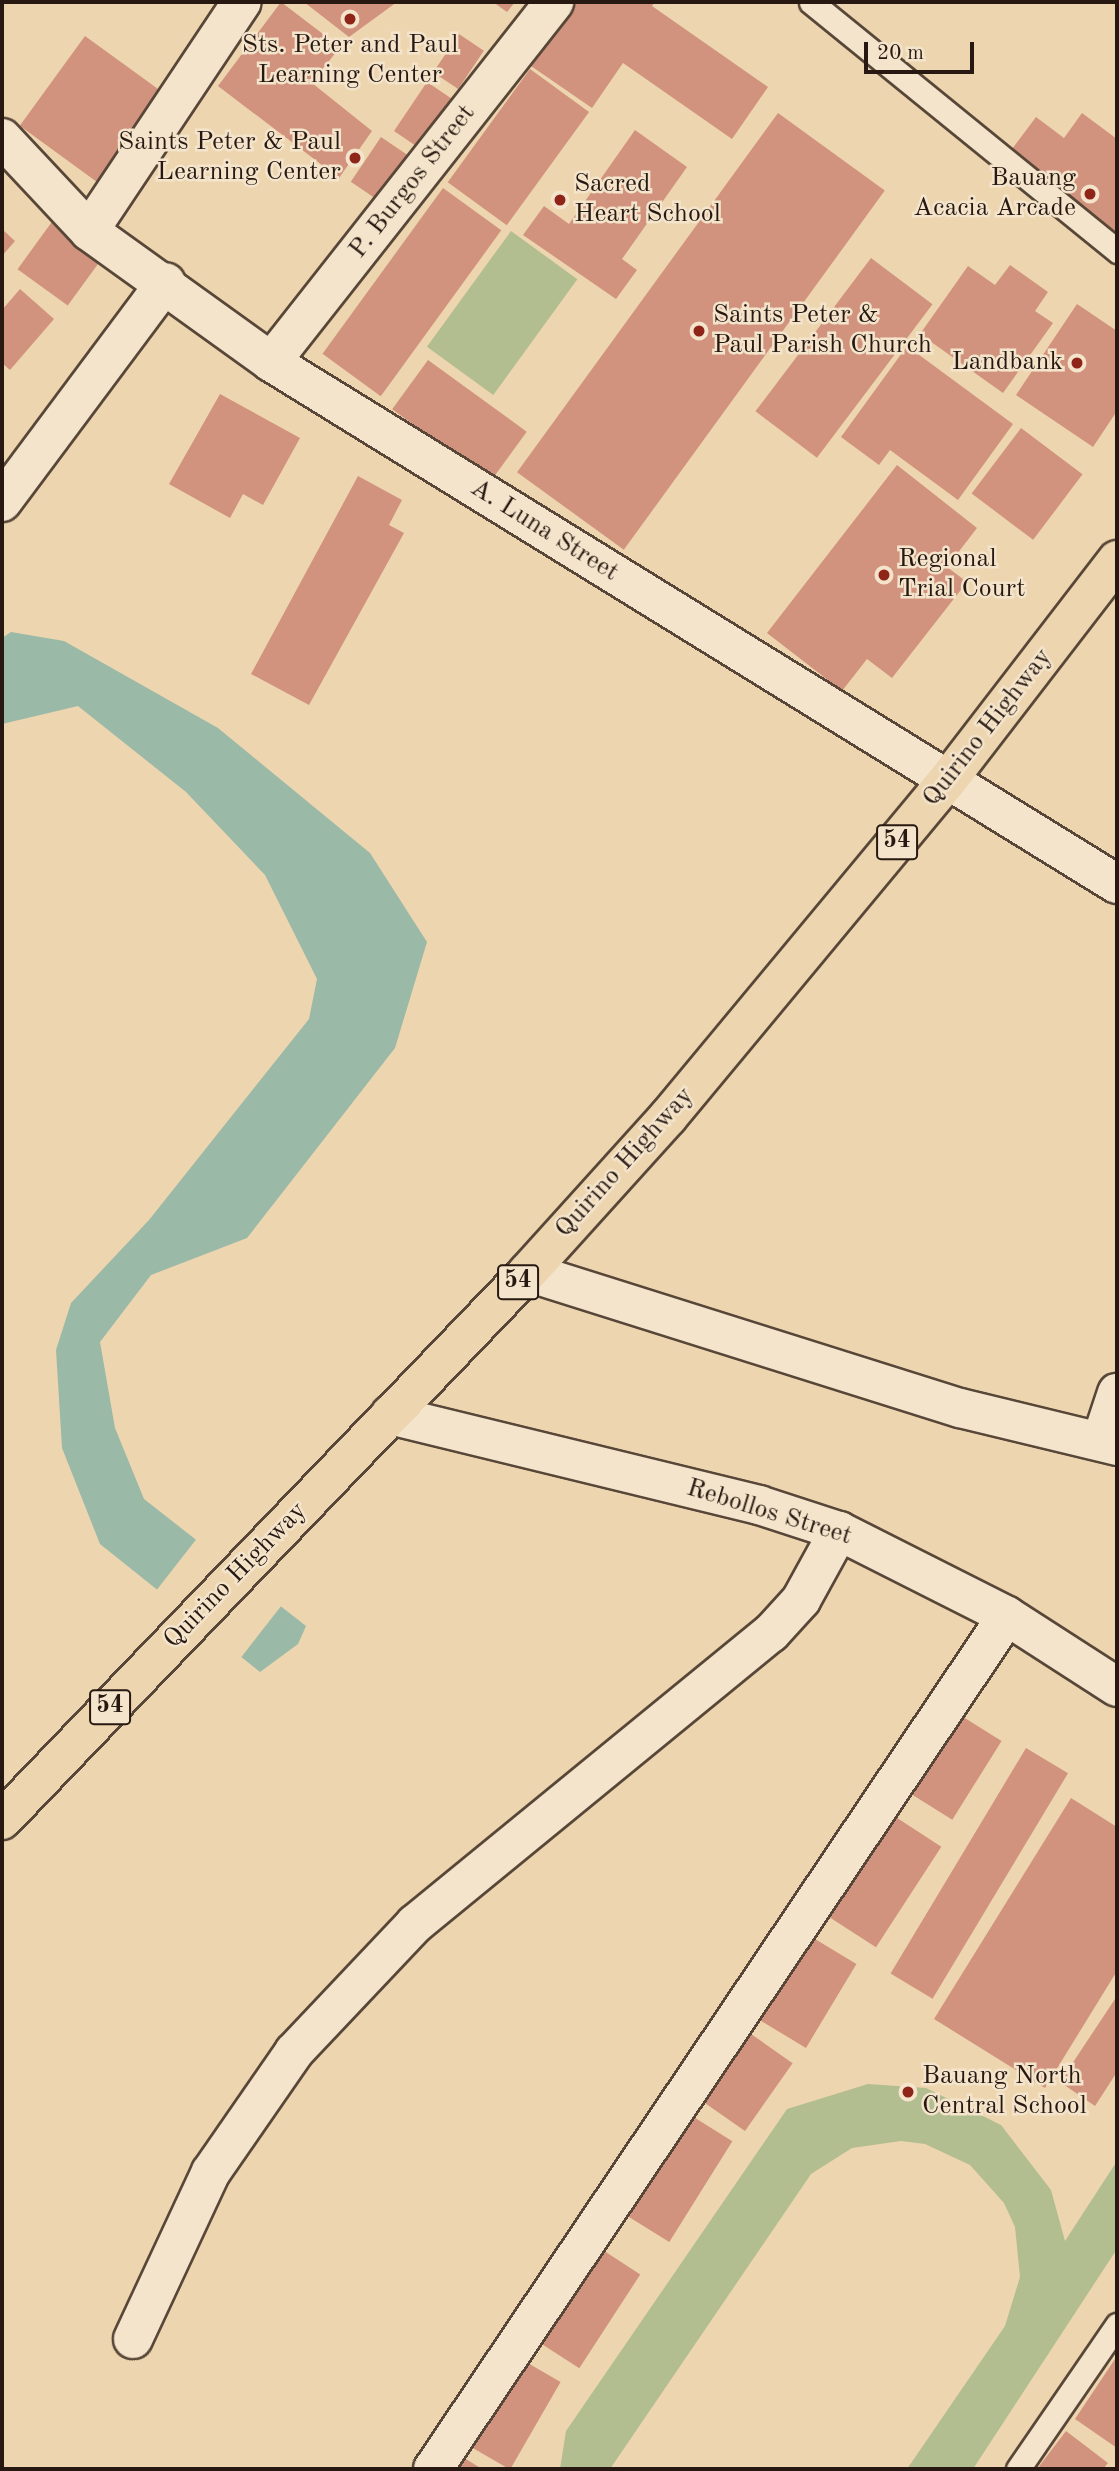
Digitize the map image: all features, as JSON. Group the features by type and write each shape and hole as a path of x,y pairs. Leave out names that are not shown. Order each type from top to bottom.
{"highway":[{"name":"Quirino Highway","path":"2,1820 528,1272 668,1117 947,781 1117,560"}],"street":[{"path":"89,231 242,2"},
{"name":"P. Burgos Street","path":"271,362 554,2"},
{"name":"A. Luna Street","path":"2,138 89,231 166,282 271,362 1117,884"},
{"path":"2,502 166,282"},
{"path":"528,1272 960,1408 1109,1443 1117,1393"},
{"name":"Rebollos Street","path":"390,1415 759,1505 839,1531 1007,1616 1117,1687"},
{"path":"133,2339 218,2161 294,2052 415,1924 771,1633 801,1600 839,1531"},
{"path":"433,2469 1007,1616"}],"lane":[{"path":"811,2 1117,251"},
{"path":"1018,2469 1117,2326"}],"shaded area":[{"path":"511,231 577,279 493,395 427,347"},
{"path":"11,632 64,641 218,728 370,853 427,942 395,1048 247,1238 151,1275 100,1342 115,1428 144,1499 306,1626 298,1644 260,1672 100,1544 62,1448 56,1350 71,1303 149,1220 309,1019 317,979 265,875 186,792 78,706 2,724 2,638"},
{"path":"868,2084 926,2088 1001,2125 1051,2190 1065,2241 1117,2161 1117,2249 973,2469 907,2469 1005,2326 1020,2277 1015,2227 1004,2203 970,2165 925,2144 901,2141 852,2148 811,2174 610,2469 560,2469 566,2431 787,2109"}],"pier":[{"path":"198,1537 283,1603 240,1659 155,1592"}],"building":[{"path":"281,2 340,47 312,83 372,131 339,178 218,86"},
{"name":"Sts. Peter and Paul Learning Center","path":"304,2 397,2 349,37"},
{"name":"Sts. Peter and Paul Learning Center","path":"493,2 515,2 507,12"},
{"path":"577,2 655,2 652,6 768,87 732,139 623,63 592,108 531,66"},
{"path":"459,34 484,51 458,89 433,72"},
{"path":"85,36 164,94 99,183 20,126"},
{"path":"530,69 589,112 507,225 448,182"},
{"path":"427,82 451,98 418,147 394,131"},
{"name":"Saints Peter & Paul Parish Church","path":"778,113 885,191 624,550 517,472"},
{"name":"Bauang Acacia Arcade","path":"1082,113 1117,139 1117,234 1009,153 1036,117 1064,138"},
{"path":"635,130 687,167 622,259 637,270 616,299 523,235 544,206 569,224"},
{"path":"381,137 411,157 381,202 351,182"},
{"path":"443,188 501,230 381,396 323,354"},
{"path":"54,219 104,255 68,306 18,269"},
{"path":"2,229 15,241 2,256"},
{"path":"871,258 932,304 817,458 755,411"},
{"path":"1010,265 1048,292 1035,311 1053,323 1003,393 920,334 968,266 995,285"},
{"path":"20,289 54,319 10,370 2,363 2,310"},
{"name":"Landbank","path":"1077,304 1117,331 1117,411 1093,447 1016,395"},
{"path":"907,346 1013,424 958,500 890,450 879,465 841,437"},
{"path":"428,360 527,432 491,481 392,409"},
{"path":"220,394 300,438 263,505 243,494 230,518 169,484"},
{"path":"1021,428 1082,474 1033,540 972,493"},
{"name":"Regional Trial Court","path":"897,465 977,528 947,567 967,582 892,678 867,659 842,691 767,633"},
{"path":"358,476 402,500 389,525 404,533 309,705 251,674"},
{"path":"960,1715 1002,1741 952,1820 911,1794"},
{"path":"1026,1748 1068,1773 933,1999 891,1973"},
{"path":"1071,1798 1117,1827 1117,1971 1045,2088 934,2019"},
{"path":"891,1814 941,1847 876,1947 826,1915"},
{"path":"805,1933 856,1964 806,2048 755,2017"},
{"path":"1117,1996 1117,2072 1095,2106 1060,2082"},
{"path":"741,2027 793,2063 745,2131 693,2095"},
{"path":"684,2111 732,2141 669,2242 621,2212"},
{"path":"595,2245 640,2274 579,2368 534,2339"},
{"path":"1117,2356 1117,2448 1075,2419"},
{"path":"519,2358 561,2382 510,2469 468,2445"},
{"path":"1066,2431 1108,2463 1103,2469 1037,2469"},
{"path":"461,2456 482,2469 453,2469"}],"place":[{"name":"Sts. Peter and Paul Learning Center","path":"350,19"},
{"name":"Saints Peter & Paul Learning Center","path":"355,158"},
{"name":"Bauang Acacia Arcade","path":"1090,194"},
{"name":"Sacred Heart School","path":"560,200"},
{"name":"Saints Peter & Paul Parish Church","path":"699,331"},
{"name":"Landbank","path":"1077,363"},
{"name":"Regional Trial Court","path":"884,575"},
{"name":"Bauang North Central School","path":"908,2092"}]}
